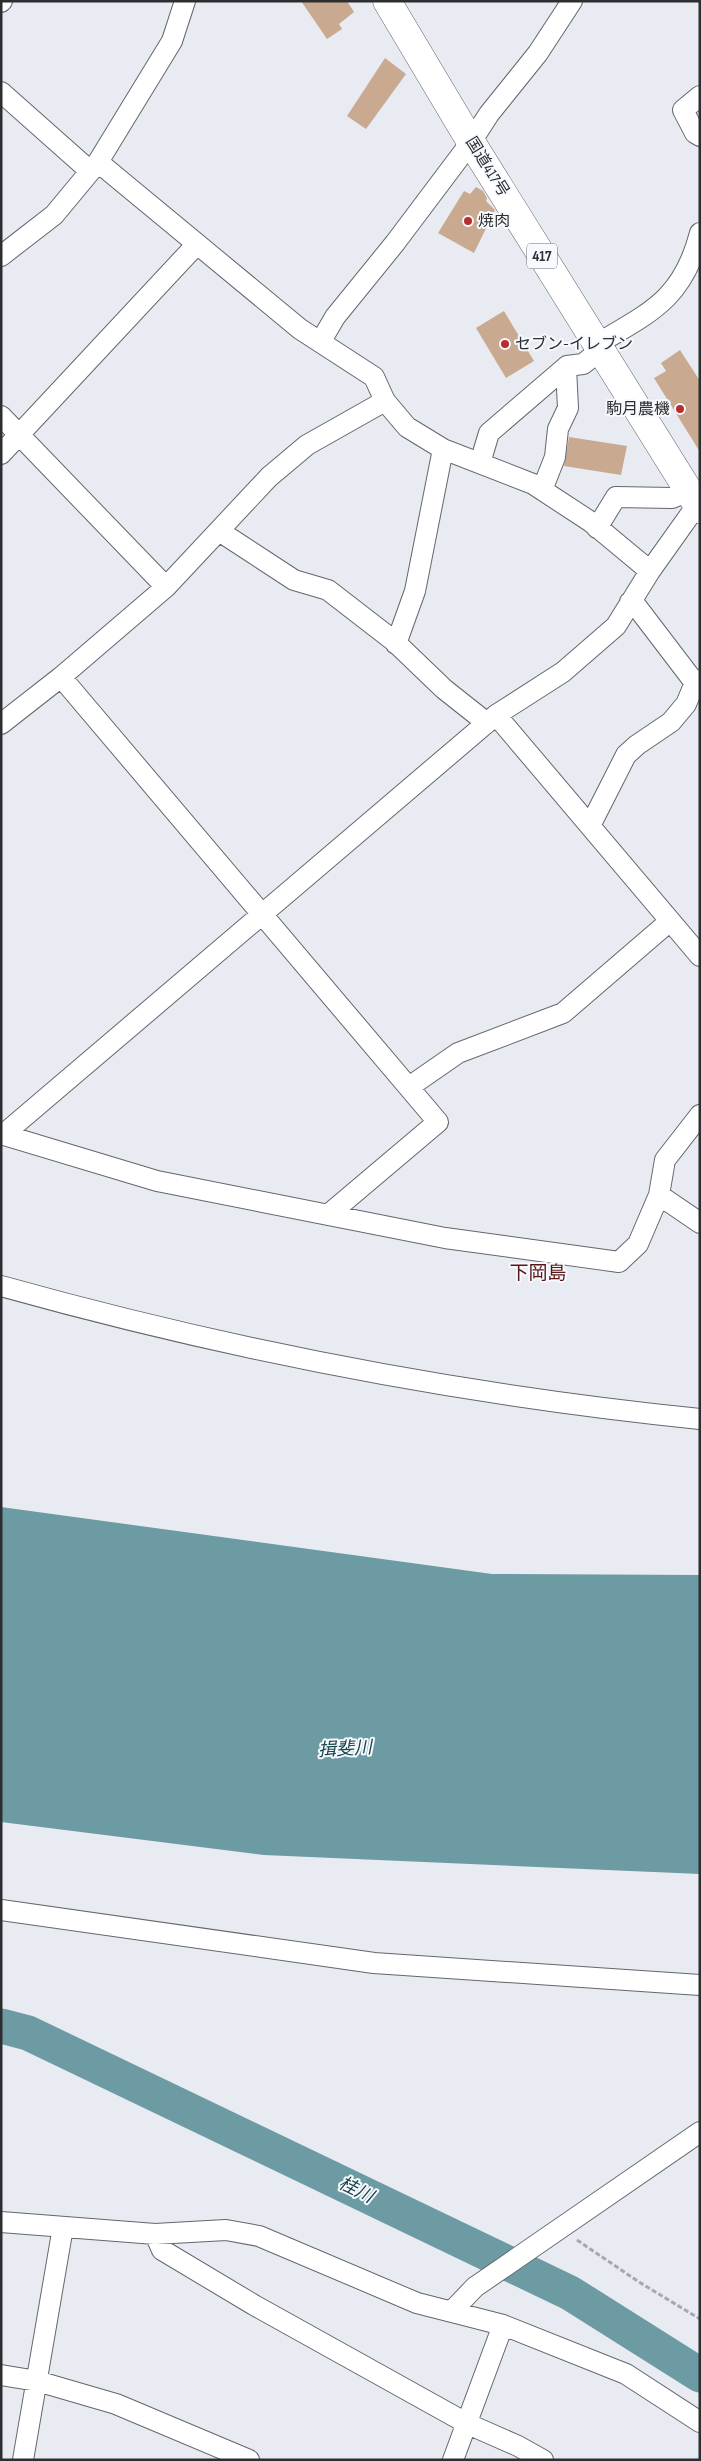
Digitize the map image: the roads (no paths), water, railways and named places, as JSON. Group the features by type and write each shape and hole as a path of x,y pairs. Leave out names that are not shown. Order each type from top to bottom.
{"highway":[{"name":"国道417号","path":"387,1 471,142 695,502"}],"street":[{"path":"1,256 54,215 94,167 172,41 185,1"},
{"path":"321,341 335,317 395,243 471,142 489,114 538,54 572,1"},
{"path":"1,92 94,167 197,244 300,328 374,377 385,401 407,427 443,449 533,484 597,528 650,570"},
{"path":"700,96 683,110 695,133 700,136"},
{"path":"480,463 489,433 566,368 583,364 599,347 654,310 672,293 695,254 700,233"},
{"path":"1,454 197,244"},
{"path":"542,490 555,458 558,430 568,408 566,368"},
{"path":"1,724 61,677 166,587 269,477 306,445 385,401"},
{"path":"1,416 166,587"},
{"path":"396,644 415,591 443,449"},
{"path":"2,1134 492,719 563,672 616,626 695,502 672,498 616,497 597,528"},
{"path":"219,531 294,580 328,590 396,644 444,689 492,719 591,824 700,956"},
{"path":"591,824 626,755 637,745 671,722 686,704 697,682 637,607 630,602"},
{"path":"61,677 438,1122 328,1215"},
{"path":"409,1086 458,1053 563,1014 670,921"},
{"path":"2,1134 157,1181 445,1238 619,1262 638,1244 659,1194 665,1160 700,1116"},
{"path":"659,1194 700,1223"},
{"path":"1,1286 168,1331 289,1357 547,1401 700,1419"},
{"path":"1,1910 374,1963 700,1985"},
{"path":"452,2311 475,2288 700,2132"},
{"path":"1,2222 155,2234 226,2230 259,2236 417,2303 503,2325 626,2374 700,2422"},
{"path":"23,2460 63,2227"},
{"path":"155,2234 162,2250 262,2310 468,2424 518,2446 543,2460"},
{"path":"453,2460 468,2424 503,2325"},
{"path":"1,2375 37,2381 116,2404 249,2460"}],"water":[{"name":"揖斐川","path":"1,1507 492,1574 700,1575 700,1874 264,1855 1,1822"}],"waterway":[{"name":"桂川","path":"1,2026 28,2033 570,2293 700,2375"}],"place":[{"name":"焼肉","path":"468,221"},
{"name":"セブン-イレブン","path":"505,344"},
{"name":"駒月農機","path":"680,409"}],"district":[{"name":"下岡島","path":"538,1273"}]}
